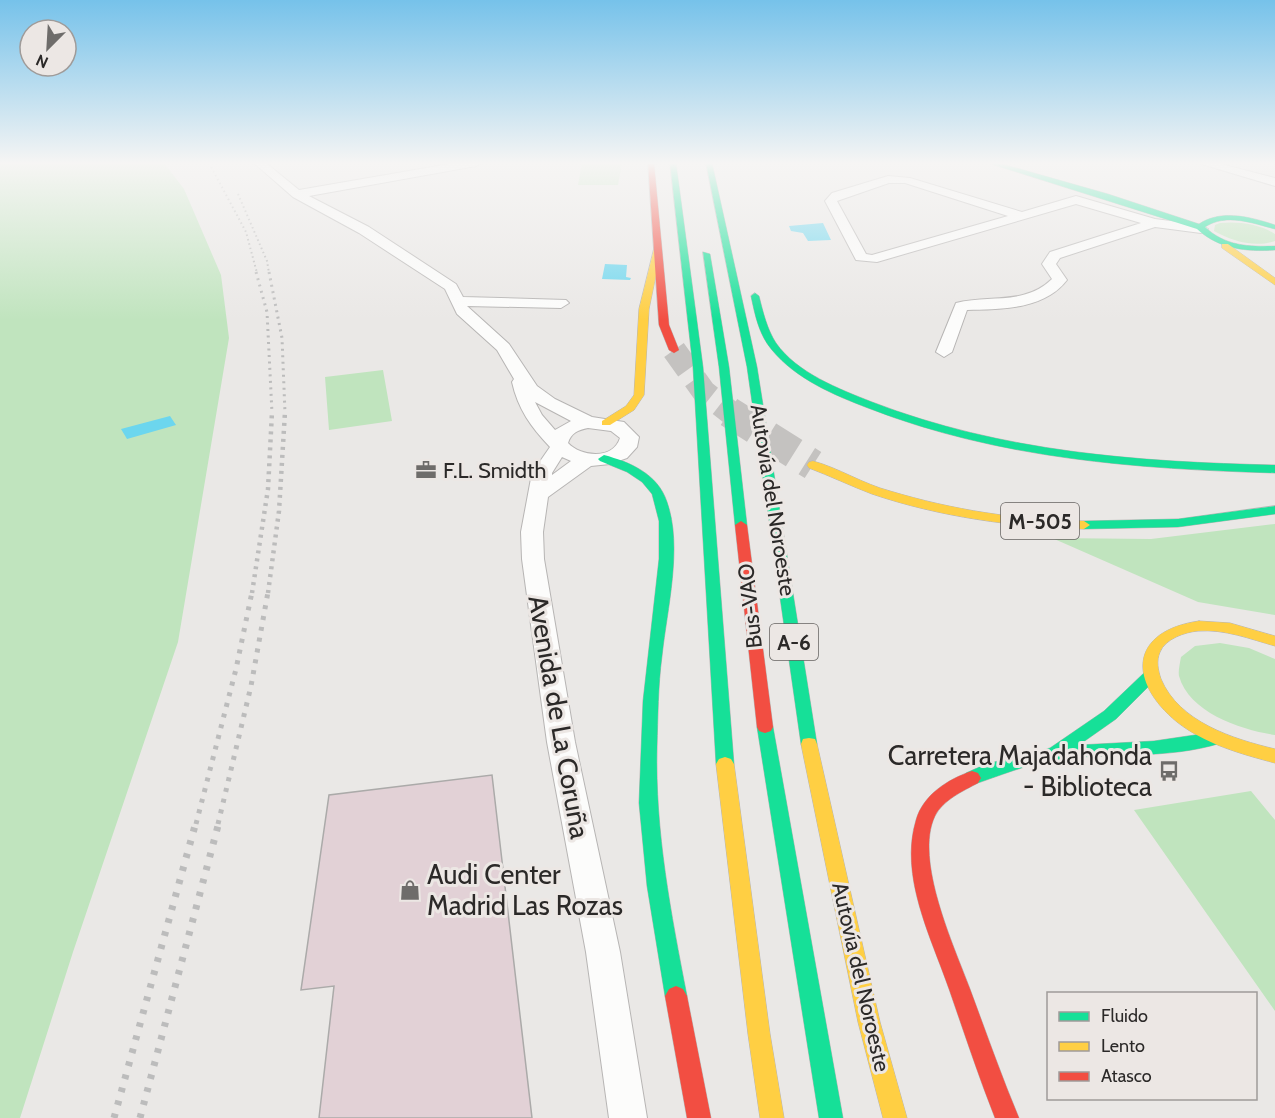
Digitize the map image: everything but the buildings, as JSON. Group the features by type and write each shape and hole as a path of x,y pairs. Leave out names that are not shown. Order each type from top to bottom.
{"main road":[{"path":"655,215 664,325 674,350"},
{"path":"679,215 698,368 726,771 759,1034 772,1118"},
{"name":"Autovía del Noroeste","path":"720,215 754,379 813,770 869,1022 895,1118"},
{"path":"1157,215 1204,231 1231,244 1271,248"},
{"path":"1200,215 1214,219 1254,221 1275,227"},
{"path":"1254,221 1271,215"},
{"path":"1204,231 1207,221 1214,219"},
{"path":"1204,231 1274,281"},
{"name":"Bus-VAO","path":"704,239 724,367 746,575 768,749 831,1118"},
{"path":"1271,248 1261,261 1274,281"},
{"path":"597,422 629,408 637,400 641,373 642,328 650,274 657,251"},
{"path":"750,277 762,320 776,350 800,370 825,385 915,423 1002,444 1112,461 1275,469"},
{"path":"595,460 622,465 648,479 655,488 662,505 666,549 654,661 648,778 654,875 699,1118"},
{"name":"M-505","path":"813,465 885,494 978,515 1062,523 1146,524 1275,510"},
{"path":"1275,641 1243,630 1211,625 1182,628 1161,637 1150,653 1151,675 1161,694 1180,713 1215,738 1260,754 1275,756"},
{"path":"1055,753 1110,715 1151,675"},
{"path":"1007,1118 993,1085 928,897 920,856 924,820 945,791 992,769 1055,753 1154,748 1215,738"},
{"path":"1260,754 1275,765"}],"street":[{"path":"336,215 364,230 451,287 471,321 503,347 521,378 538,397 597,422 625,431 630,437 630,444 625,451 595,460 540,493"},
{"path":"839,215 861,257 872,259 1018,215"},
{"path":"1125,215 1154,224 1204,231"},
{"path":"944,352 961,306 1021,302 1051,291 1060,280 1049,264 1055,255 1154,224"},
{"path":"458,301 561,303"},
{"path":"521,378 524,398 533,418 569,455 595,460"},
{"name":"Avenida de La Coruña","path":"597,422 565,430 561,434 559,446 542,473 531,532 536,590 561,742 603,952 628,1118"}],"green space":[{"path":"0,215 195,215 221,275 229,338 178,642 73,952 20,1118 0,1118"},
{"path":"1234,222 1263,228 1275,234 1275,241 1251,244 1228,238 1214,231 1215,225"},
{"path":"383,370 392,421 329,430 325,377"},
{"path":"1275,524 1275,615 1198,602 1052,538 1151,539"},
{"path":"1220,643 1249,648 1275,659 1275,735 1247,729 1218,718 1205,710 1185,689 1179,676 1181,657 1195,646"},
{"path":"1251,791 1275,820 1275,1011 1134,810"}],"water":[{"path":"823,223 831,240 808,241 803,233 791,231 789,226"},
{"path":"605,264 627,265 626,277 631,278 630,280 602,279"},
{"path":"170,416 176,425 127,439 121,429"}],"tunnel":[{"path":"674,350 704,392 731,413"},
{"path":"729,412 813,465"}],"railway":[{"path":"237,215 246,232 257,273"},
{"path":"247,215 267,261 269,273"},
{"path":"256,272 267,312 272,412"},
{"path":"269,272 282,338 285,412"},
{"path":"252,593 268,489 272,412"},
{"path":"268,593 279,511 285,412"},
{"path":"196,824 236,669 252,592"},
{"path":"218,824 251,686 268,592"},
{"path":"114,1118 196,822"},
{"path":"140,1118 219,822"}],"traffic: fast":[{"path":"679,215 698,367 725,764"},
{"path":"720,215 752,367 809,744"},
{"path":"1164,215 1200,227"},
{"path":"1275,227 1236,218 1217,219 1200,227 1216,239 1234,246 1255,249 1275,248"},
{"path":"706,254 724,367 741,525"},
{"path":"755,296 767,336 774,347 791,364 832,389 904,419 1008,446 1061,455 1168,465 1275,469"},
{"path":"604,459 631,469 653,486 662,504 665,521 666,559 654,657 648,803 656,886 676,996"},
{"path":"1084,525 1178,523 1275,510"},
{"path":"1055,753 1110,715 1151,675"},
{"path":"765,727 831,1118"},
{"path":"972,778 992,769 1055,753 1154,748 1215,738"}],"traffic: slow":[{"path":"1225,246 1275,282"},
{"path":"606,423 630,408 639,395 644,309 657,251"},
{"path":"813,465 876,491 934,507 984,517 1034,523 1084,525"},
{"path":"1275,641 1230,628 1215,626 1184,628 1158,643 1150,661 1151,673 1158,690 1169,705 1184,718 1220,739 1275,756"},
{"path":"809,744 869,1022 895,1118"},
{"path":"725,764 759,1034 772,1118"}],"traffic: jam":[{"path":"655,215 664,325 674,350"},
{"path":"741,525 765,727"},
{"path":"972,778 943,795 931,807 924,822 921,843 922,865 930,908 937,929 1007,1118"},
{"path":"676,996 699,1118"}],"place":[{"name":"F.L. Smidth","path":"426,470"},
{"name":"Carretera Majadahonda - Biblioteca","path":"1169,771"},
{"name":"Audi Center Madrid Las Rozas","path":"410,890"}]}
